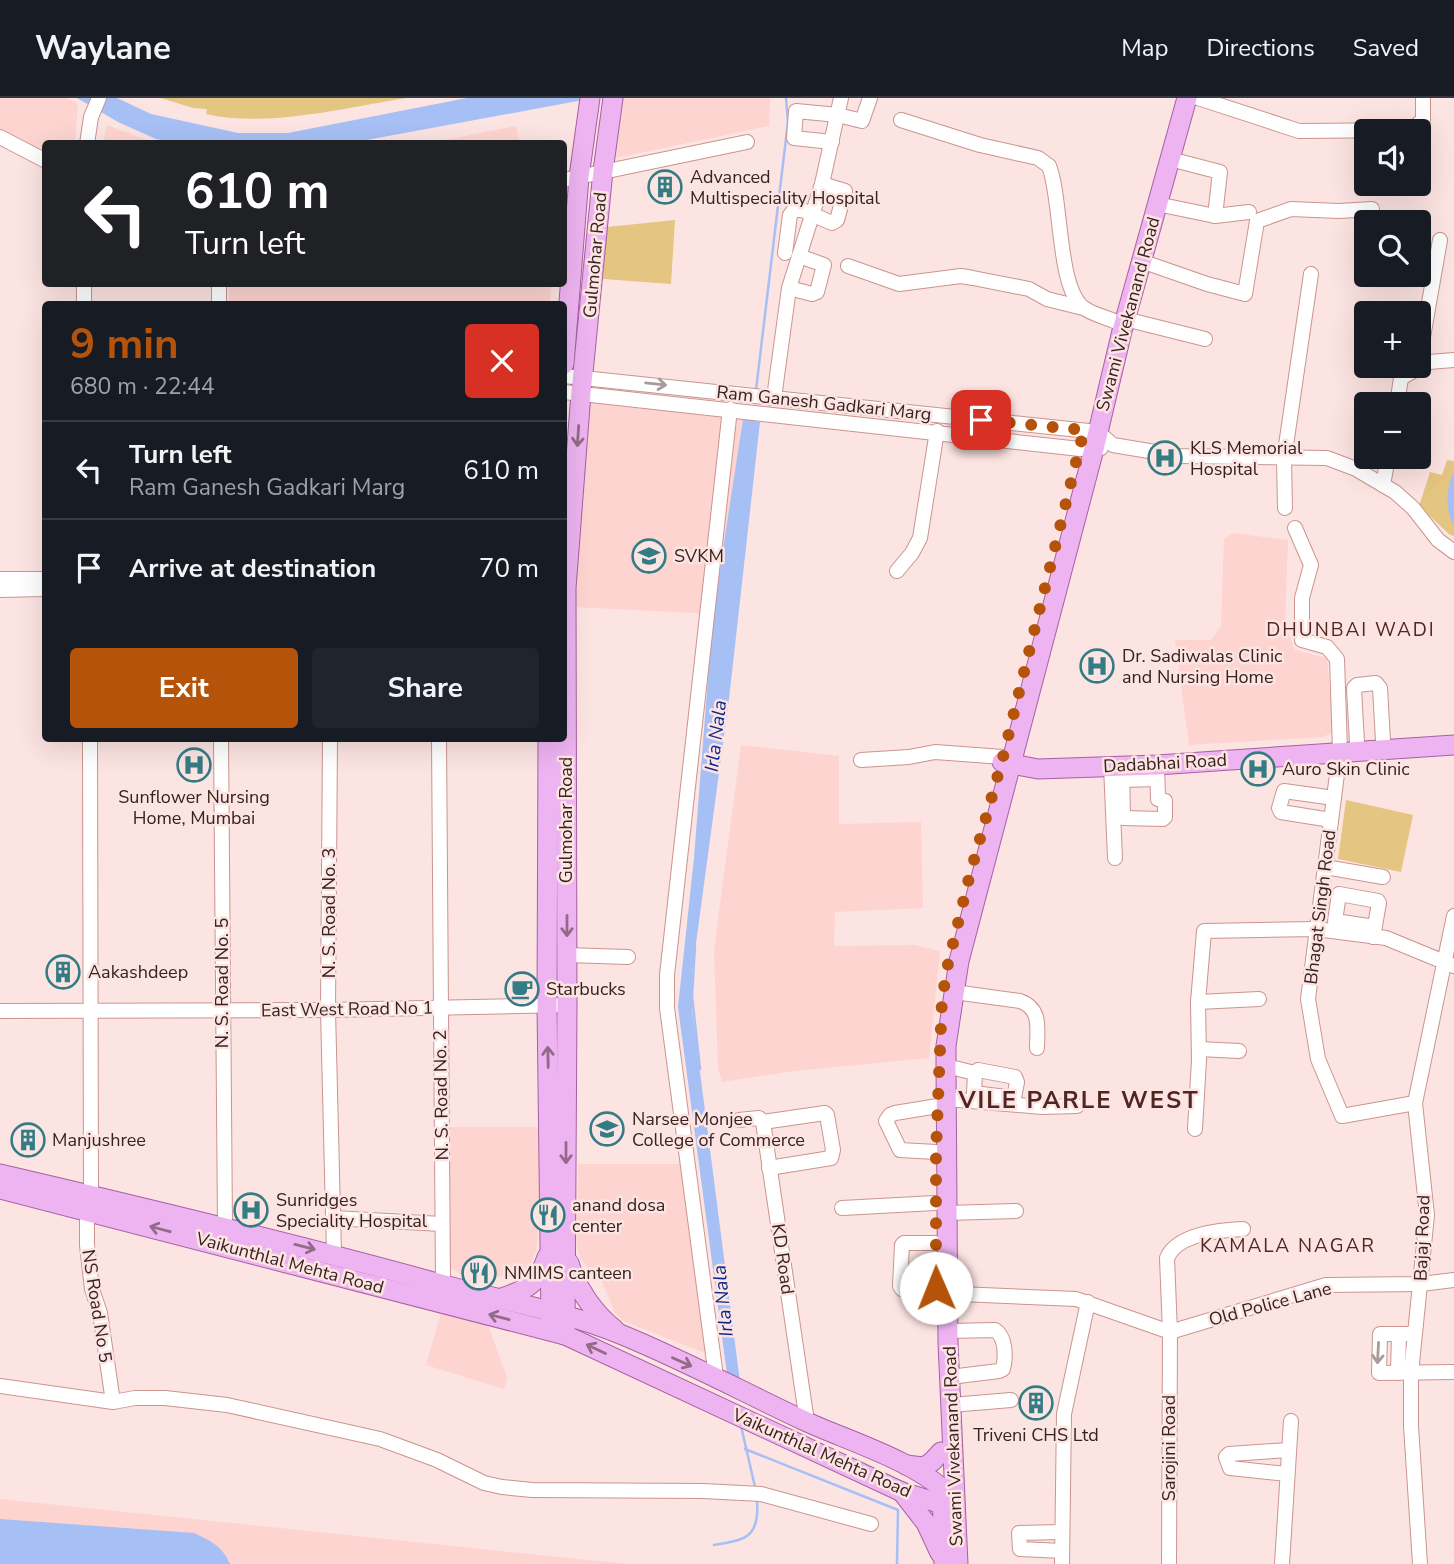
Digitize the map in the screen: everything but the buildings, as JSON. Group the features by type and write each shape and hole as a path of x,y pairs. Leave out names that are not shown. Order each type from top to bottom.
{"main road":[{"name":"Swami Vivekanand Road","path":"949,1563 941,1452 939,1204 942,999 969,878 1094,441 1120,320 1177,98"},
{"name":"Swami Vivekanand Road","path":"1120,320 1141,261 1187,98"},
{"name":"Gulmohar Road","path":"567,520 573,384 613,99"},
{"name":"Gulmohar Road","path":"567,284 571,178 590,100"},
{"name":"Dadabhai Road","path":"1004,760 1038,769 1157,772 1383,738 1454,737"},
{"name":"Gulmohar Road","path":"548,742 557,1006 558,1323"},
{"name":"Gulmohar Road","path":"557,1006 567,955 565,742"},
{"name":"Dadabhai Road","path":"1004,760 1038,763 1197,756 1348,744 1454,745"},
{"name":"Swami Vivekanand Road","path":"946,1497 951,1405 948,1331 935,1243 939,1204 936,1152 946,1046 959,961 1004,760"},
{"name":"Vaikunthlal Mehta Road","path":"0,1174 89,1203 558,1323 620,1334 905,1465 946,1497"},
{"name":"Vaikunthlal Mehta Road","path":"0,1189 225,1228 502,1298 558,1323 870,1478 902,1492 946,1497"},
{"path":"502,1298 531,1286 541,1276 558,1248 584,1295 604,1321 620,1334"},
{"path":"905,1465 930,1465 941,1452"},
{"path":"870,1478 881,1454"},
{"path":"902,1492 926,1523 949,1563"}],"street":[{"path":"88,140 91,117 99,98"},
{"path":"805,98 808,108 840,107 862,121 870,98"},
{"path":"1198,98 1298,131 1398,131 1411,130 1423,120 1423,98"},
{"path":"792,255 813,216 840,107"},
{"path":"832,142 794,138 795,113 840,107"},
{"path":"901,120 980,145 1038,158 1049,166 1058,210 1061,248 1067,266 1066,276 1073,294 1083,308"},
{"path":"0,137 42,159"},
{"path":"571,178 747,142"},
{"path":"1170,159 1220,172 1215,215"},
{"path":"770,398 789,288 792,212 802,210 832,223 837,220 845,191 822,184"},
{"path":"1157,204 1215,215 1249,212"},
{"path":"1141,261 1245,294 1257,221 1291,209 1372,209"},
{"path":"1429,301 1440,240"},
{"path":"789,288 812,295 817,292 824,265 792,255"},
{"path":"848,267 899,284 951,277 972,278 1029,289 1047,299 1205,340"},
{"path":"1285,508 1284,459 1311,274"},
{"path":"1431,362 1454,360"},
{"name":"Ram Ganesh Gadkari Marg","path":"573,384 770,398 1094,441"},
{"name":"Ram Ganesh Gadkari Marg","path":"573,384 754,412 937,431 1094,441"},
{"path":"716,1377 667,1008 667,975 730,409"},
{"path":"897,571 912,554 920,538 937,431"},
{"path":"1094,441 1179,456 1328,458 1356,469 1384,485 1413,508 1438,540 1454,552"},
{"path":"1384,485 1386,469"},
{"path":"1295,528 1311,565 1302,598 1302,640 1326,647 1337,659 1348,744"},
{"path":"0,579 42,579"},
{"path":"0,590 42,589"},
{"path":"1348,744 1354,688 1357,685 1376,683 1380,688 1383,738"},
{"path":"89,1203 90,742"},
{"name":"N. S. Road No. 5","path":"221,742 225,1228"},
{"name":"N. S. Road No. 3","path":"330,742 328,1010 334,1254"},
{"name":"N. S. Road No. 2","path":"439,742 443,1284"},
{"name":"Bhagat Singh Road","path":"1348,744 1331,808 1308,999 1318,1059 1342,1116 1415,1103"},
{"path":"861,760 909,757 935,752 1004,760"},
{"path":"1115,858 1118,771"},
{"path":"1118,815 1126,820 1165,818 1164,801 1158,799 1157,772"},
{"path":"1325,867 1383,877"},
{"path":"1339,887 1342,870"},
{"path":"1322,884 1380,895"},
{"path":"1354,929 1335,921 1339,894 1377,900 1379,903 1374,932"},
{"path":"1320,904 1336,906"},
{"name":"Bajaj Road","path":"1420,1564 1411,1426 1404,1373 1406,1334 1421,1284 1427,1214 1415,1103 1449,964 1454,916"},
{"path":"1195,1129 1199,1049 1198,1002 1204,931 1354,929 1374,932 1449,964"},
{"path":"567,955 628,957"},
{"path":"954,992 1020,1001 1030,1005 1037,1015 1037,1048"},
{"path":"1198,1002 1259,999"},
{"name":"East West Road No 1","path":"0,1011 557,1006"},
{"path":"1199,1049 1239,1051"},
{"path":"946,1066 975,1073"},
{"path":"936,1152 900,1150 887,1121 890,1115 942,1102 1077,1107"},
{"path":"739,1120 759,1118 762,1122 825,1113 827,1115 831,1158 769,1168"},
{"name":"KD Road","path":"762,1122 807,1422"},
{"path":"896,1199 1016,1211"},
{"name":"NS Road No 5","path":"89,1203 87,1245 92,1289 100,1313 113,1402"},
{"path":"842,1208 939,1204"},
{"path":"333,1218 442,1224"},
{"name":"Sarojini Road","path":"1169,1564 1170,1332 1167,1258 1170,1251 1195,1237 1214,1230 1243,1228"},
{"path":"935,1243 902,1245 902,1289 1088,1302 1170,1332"},
{"name":"Old Police Lane","path":"1170,1332 1326,1285 1421,1284 1454,1280"},
{"path":"1060,1557 1064,1414 1088,1302"},
{"path":"948,1331 995,1330 1003,1337 1003,1369 950,1377"},
{"path":"1406,1334 1380,1334 1379,1373 1454,1372"},
{"path":"0,1386 113,1402 135,1398 166,1398 256,1411 380,1439 437,1460 484,1483 502,1487 532,1490 756,1494 871,1524"},
{"path":"951,1405 1011,1400"},
{"path":"1282,1564 1287,1450 1291,1421"},
{"path":"1286,1474 1230,1468 1226,1457 1229,1454 1287,1450"},
{"path":"1060,1557 1020,1549 1018,1533 1061,1532"},
{"path":"1019,1556 1060,1557"}],"shaded area":[{"path":"0,98 67,98 78,104 75,140 42,140 42,151 0,128"},
{"path":"161,98 406,98 305,115 254,119 206,114 207,109 193,108"},
{"path":"621,98 770,98 769,126 611,159"},
{"path":"107,125 147,140 104,140"},
{"path":"516,126 519,140 444,140"},
{"path":"675,220 671,284 603,279 607,227"},
{"path":"229,287 551,287 550,301 229,301"},
{"name":"SVKM","path":"590,401 743,419 713,614 573,607"},
{"path":"1447,460 1454,461 1454,536 1419,506 1430,472 1442,475"},
{"path":"1233,533 1288,540 1285,625 1295,650 1327,658 1333,731 1324,737 1189,745 1175,640 1211,640 1221,626 1224,539"},
{"path":"741,745 839,756 839,824 921,822 923,908 835,912 834,946 915,945 940,951 929,1058 794,1071 722,1082 718,1069 714,950"},
{"path":"1346,800 1413,815 1401,872 1338,859"},
{"path":"448,1127 542,1127 539,1222 536,1251 528,1271 513,1277 460,1274 448,1265"},
{"path":"578,1164 682,1164 707,1354 623,1321 615,1313 602,1282 580,1259 577,1245"},
{"path":"442,1310 488,1325 507,1378 504,1389 426,1365"},
{"path":"0,1499 617,1563 625,1564 0,1564"}],"water":[{"path":"77,98 117,98 151,114 238,133 288,133 467,98 594,98 367,140 163,140 118,122"},
{"path":"743,419 760,422 729,699 692,973 692,1010 740,1382 727,1374 678,1007 694,858 713,614"},
{"path":"1454,471 1454,526 1449,513 1448,498"},
{"path":"0,1519 194,1533 215,1545 224,1553 230,1564 0,1564"}],"waterway":[{"name":"Irla Nala","path":"756,390 788,122 786,98"},
{"name":"Irla Nala","path":"695,946 692,996 700,1069"},
{"name":"Irla Nala","path":"741,1426 755,1487"},
{"path":"745,1449 898,1510 897,1564"},
{"name":"Irla Nala","path":"714,1545 742,1539 753,1530 757,1500"}],"place":[{"name":"Advanced Multispeciality Hospital","path":"665,187"},
{"name":"KLS Memorial Hospital","path":"1165,458"},
{"name":"SVKM","path":"649,556"},
{"name":"Dr. Sadiwalas Clinic and Nursing Home","path":"1097,666"},
{"name":"Sunflower Nursing Home, Mumbai","path":"194,765"},
{"name":"Auro Skin Clinic","path":"1258,769"},
{"name":"Aakashdeep","path":"63,972"},
{"name":"Starbucks","path":"522,989"},
{"name":"Narsee Monjee College of Commerce","path":"607,1129"},
{"name":"Manjushree","path":"28,1140"},
{"name":"Sunridges Speciality Hospital","path":"251,1210"},
{"name":"anand dosa center","path":"548,1215"},
{"name":"NMIMS canteen","path":"479,1273"},
{"name":"Triveni CHS Ltd","path":"1036,1403"}],"district":[{"name":"DHUNBAI WADI","path":"1351,630"},
{"name":"VILE PARLE WEST","path":"1079,1100"},
{"name":"KAMALA NAGAR","path":"1288,1246"}],"route":[{"path":"936,1288 939,1046 942,999 948,964 1056,551 1084,430 981,420"}]}
